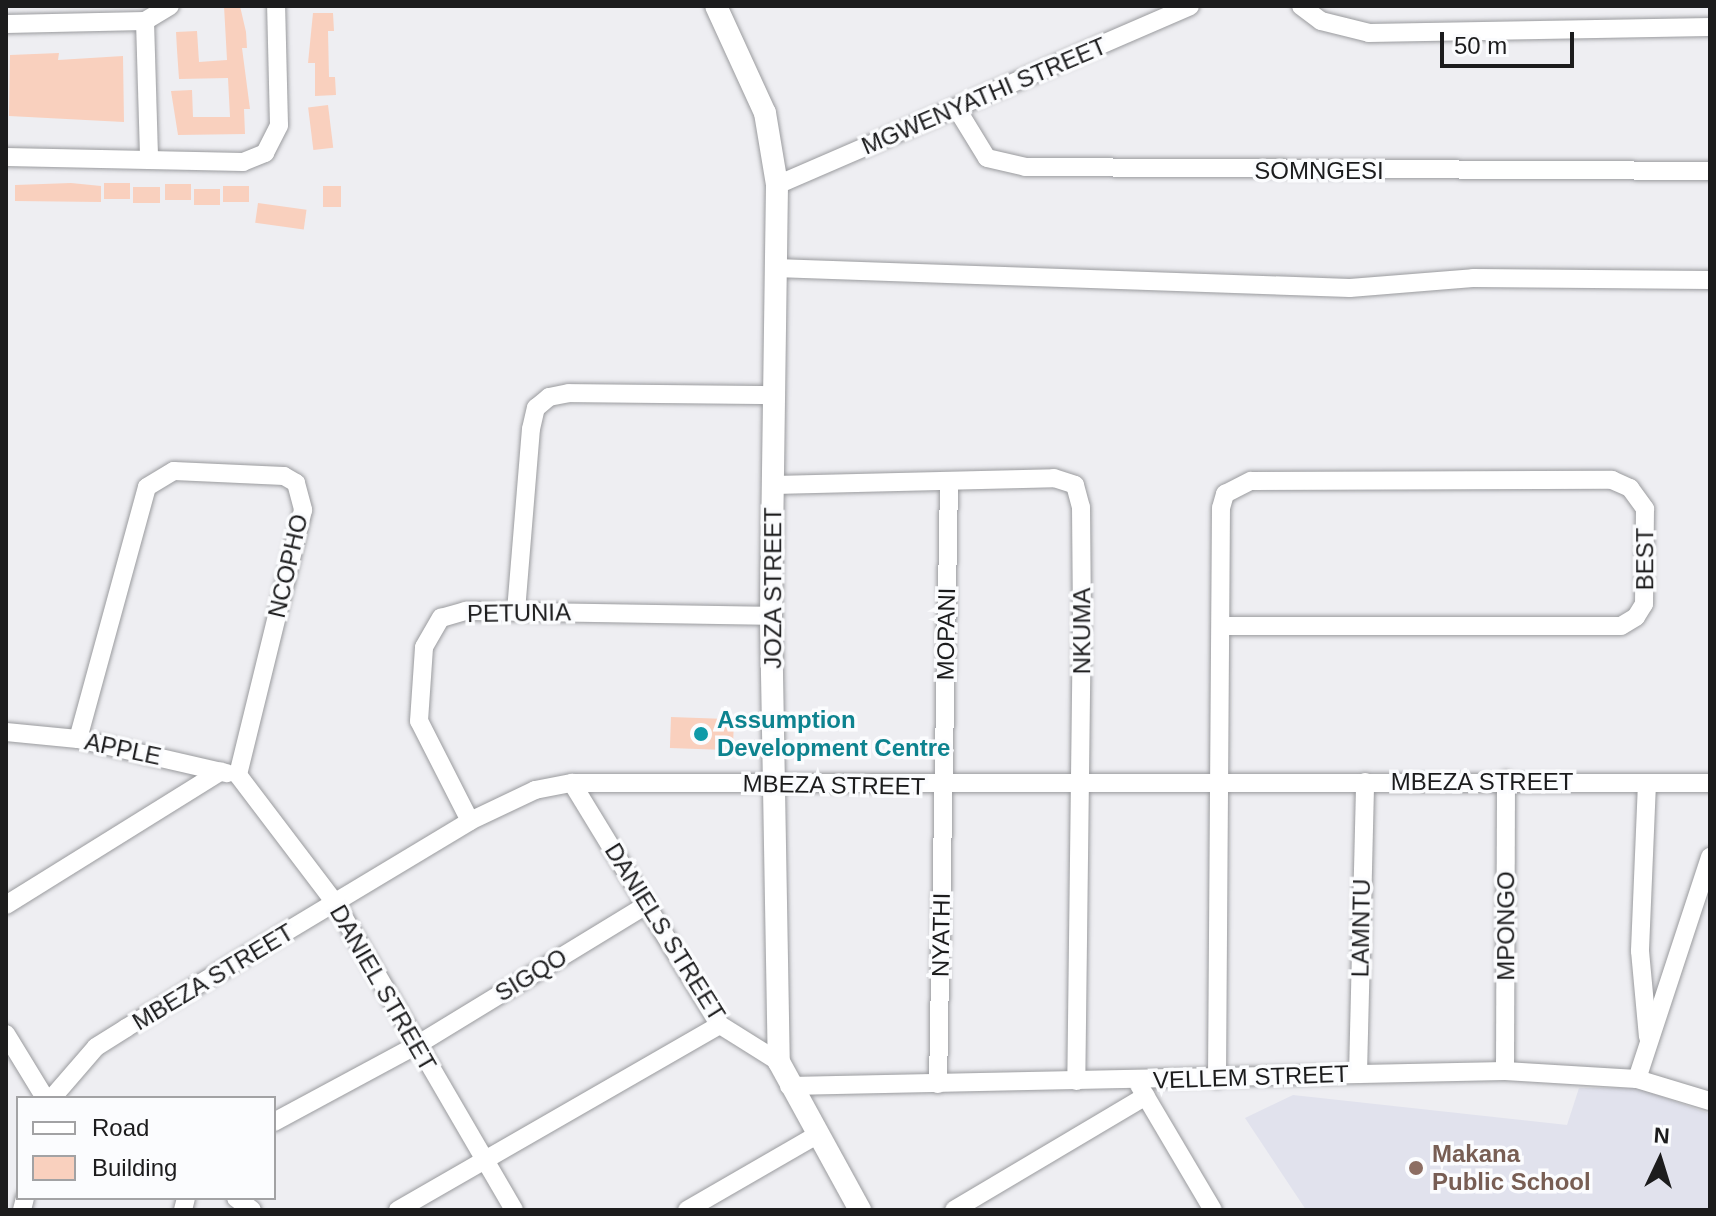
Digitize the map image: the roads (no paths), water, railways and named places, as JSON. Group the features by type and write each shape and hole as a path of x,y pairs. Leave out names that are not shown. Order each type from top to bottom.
{"street":[{"path":"10,18 145,21 170,6"},
{"path":"6,157 243,162 273,144 280,80 276,6"},
{"name":"JOZA STREET","path":"716,6 765,113 777,185 771,616 779,1062 815,1136 860,1210"},
{"name":"MGWENYATHI STREET","path":"777,185 1190,6"},
{"path":"1301,6 1321,21 1369,33 1710,27"},
{"path":"145,21 149,158"},
{"name":"SOMNGESI","path":"957,109 987,158 1025,167 1710,171"},
{"path":"775,268 1350,288 1473,278 1710,280"},
{"path":"516,611 531,429 536,408 549,397 569,393 775,395"},
{"name":"NCOPHO","path":"78,739 147,487 174,471 284,476 296,483 303,510 229,773"},
{"name":"NKUMA","path":"774,485 1054,478 1068,480 1078,492 1082,785 1076,1081"},
{"name":"BEST","path":"1217,1079 1224,626 1221,508 1225,494 1237,484 1612,480 1630,488 1645,509 1644,604 1636,617 1621,626 1224,626"},
{"name":"MOPANI","path":"943,787 949,481"},
{"name":"PETUNIA","path":"470,821 419,721 424,647 441,618 465,611 771,616"},
{"name":"APPLE","path":"6,732 78,739 229,773"},
{"path":"6,905 229,773"},
{"name":"DANIEL STREET","path":"229,773 336,904 480,1159 514,1210"},
{"name":"MBEZA STREET","path":"54,1096 96,1047 470,821 535,790 572,783 943,787 1506,780 1710,783"},
{"name":"MPONGO","path":"1505,1071 1506,780"},
{"name":"LAMNTU","path":"1358,1074 1365,782"},
{"name":"DANIELS STREET","path":"572,783 720,1025 779,1062"},
{"path":"1647,783 1640,951 1648,1037"},
{"name":"NYATHI","path":"938,1084 943,787"},
{"path":"1637,1079 1648,1037 1710,857"},
{"name":"SIGQO","path":"276,1121 417,1045 646,905"},
{"path":"398,1210 480,1159 720,1025"},
{"path":"6,1034 44,1096"},
{"name":"VELLEM STREET","path":"789,1086 1076,1081 1141,1088 1217,1079 1505,1071 1637,1079 1710,1101"},
{"path":"954,1210 1141,1088 1213,1210"},
{"path":"687,1210 815,1136"}],"place":[{"name":"Assumption Development Centre","path":"701,734"},
{"name":"Makana Public School","path":"1416,1168"}]}
